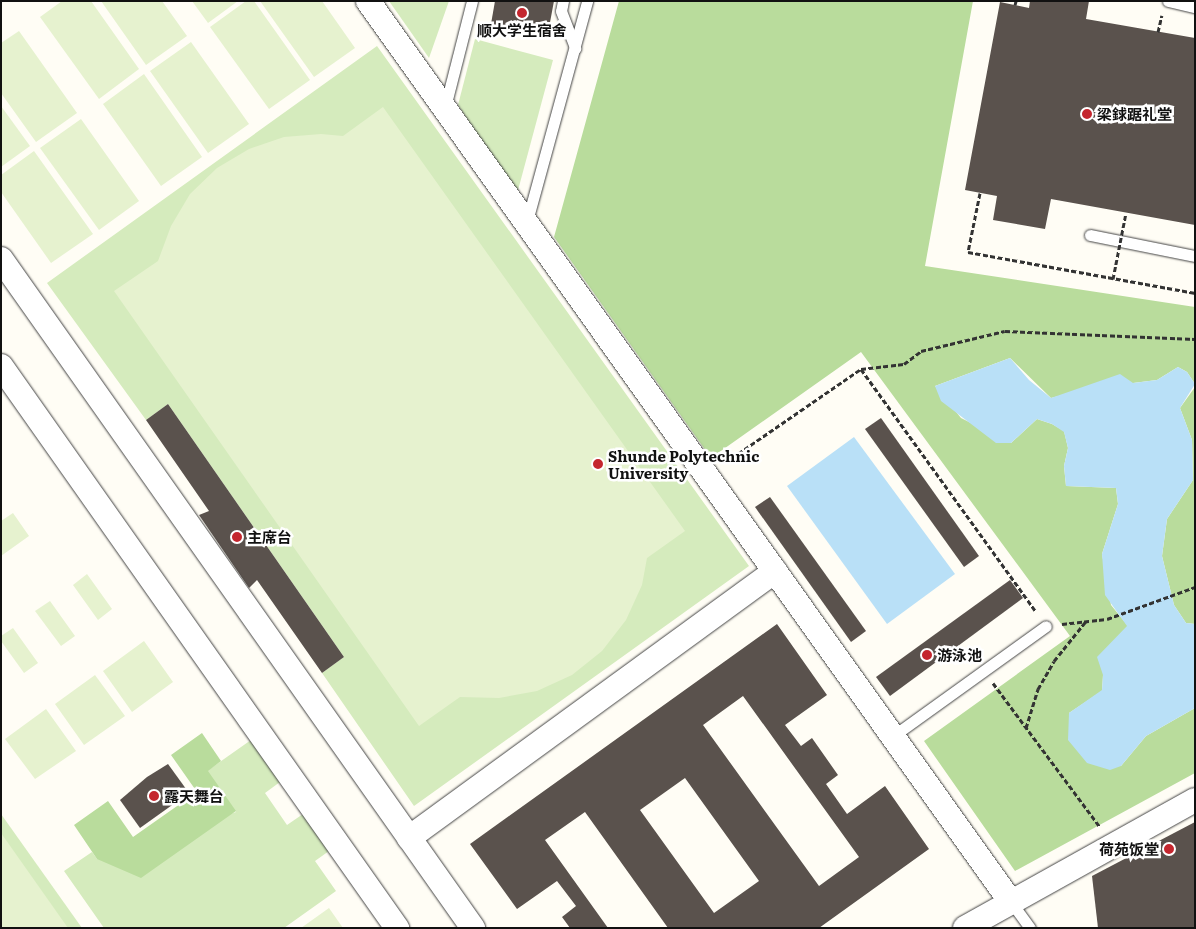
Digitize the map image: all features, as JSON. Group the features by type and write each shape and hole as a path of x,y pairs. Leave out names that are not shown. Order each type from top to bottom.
{"street":[{"path":"368,1 1011,902"},
{"path":"1,259 473,928"},
{"path":"1,366 397,928"},
{"path":"409,838 775,571"},
{"path":"965,928 1195,800"}],"lane":[{"path":"444,109 472,1"},
{"path":"563,1 560,11 575,48"},
{"path":"526,223 587,1"},
{"path":"1168,1 1195,7"},
{"path":"1090,236 1195,256"},
{"path":"893,736 1046,626"},
{"path":"1011,902 1030,928"}],"path":[{"path":"980,193 968,252 1195,293"},
{"path":"1113,279 1126,213"},
{"path":"707,476 861,369 904,364 921,351 1005,331 1195,339"},
{"path":"861,369 1046,626 1108,619 1195,586"},
{"path":"1026,728 1038,689 1054,661 1086,621"},
{"path":"984,671 1113,846"}],"green space":[{"path":"62,1 91,1 139,69 99,99 40,17"},
{"path":"101,1 162,1 187,36 146,65"},
{"path":"192,1 238,1 208,23"},
{"path":"246,1 254,1 310,80 269,109 210,27"},
{"path":"260,1 322,1 355,48 314,77"},
{"path":"389,1 449,1 429,58"},
{"path":"619,1 973,1 925,266 1195,307 1195,384 1187,372 1178,367 1157,380 1085,389 1051,398 1010,358 935,386 961,418 1011,443 1037,419 1052,424 1064,431 1068,448 1064,466 1066,486 1116,488 1118,504 1102,554 1111,605 1128,626 1117,638 1103,675 1102,691 1069,713 1121,766 1146,736 1195,708 1195,773 1015,871 924,741 1070,636 861,352 711,458 554,237"},
{"path":"19,31 77,113 36,142 1,93 1,43"},
{"path":"475,39 553,60 517,194 458,105"},
{"path":"191,42 249,124 208,153 150,71"},
{"path":"377,46 749,566 414,806 322,673 344,657 168,404 146,420 47,283"},
{"path":"144,74 202,157 161,186 103,104"},
{"path":"1,106 30,146 1,167"},
{"path":"383,107 685,531 647,558 642,585 626,620 602,651 572,675 537,691 499,698 460,697 419,726 114,291 158,261 171,226 190,194 217,168 249,149 284,137 321,134 343,136"},
{"path":"81,119 139,201 99,230 40,148"},
{"path":"34,151 93,234 51,263 1,192 1,175"},
{"path":"1195,387 1195,624 1186,623 1174,605 1162,556 1167,519 1193,480 1192,440 1180,408"},
{"path":"13,513 29,536 1,556 1,521"},
{"path":"87,574 112,609 98,620 73,585"},
{"path":"50,601 75,636 61,646 35,611"},
{"path":"13,628 38,663 24,673 1,641 1,636"},
{"path":"144,641 173,682 132,712 103,671"},
{"path":"95,675 125,716 84,745 55,704"},
{"path":"46,709 76,751 35,779 5,739"},
{"path":"202,733 221,761 208,771 236,811 141,878 97,859 74,825 108,801 133,837 197,792 171,755"},
{"path":"251,740 280,782 265,793 287,825 303,814 329,851 315,861 336,891 284,928 104,928 64,871 92,852 97,859 236,812 207,771"},
{"path":"1,814 82,928 1,928"},
{"path":"1,833 68,928 1,928"},
{"path":"329,908 343,928 301,928"}],"water":[{"path":"1010,358 1029,380 1051,398 1120,374 1133,383 1157,380 1178,367 1187,372 1195,384 1180,408 1192,440 1193,480 1167,519 1162,556 1174,605 1186,623 1195,624 1195,708 1146,736 1121,766 1110,770 1087,763 1068,740 1069,713 1102,690 1103,675 1097,657 1127,626 1105,595 1102,554 1118,504 1116,488 1066,486 1064,466 1068,448 1064,432 1052,424 1037,419 1011,443 996,443 941,401 935,386"},
{"path":"854,437 955,574 887,624 787,486"}],"building":[{"name":"顺大学生宿舍","path":"495,1 554,1 548,33 491,24"},
{"name":"梁銶踞礼堂","path":"1030,1 1089,1 1086,19 1195,38 1195,225 1051,199 1045,229 993,220 997,196 965,190 1000,2 1029,8"},
{"path":"168,404 344,657 322,673 257,580 249,588 199,515 209,511 146,420"},
{"path":"881,418 979,556 964,567 865,429"},
{"path":"770,497 866,631 851,642 755,507"},
{"name":"游泳池","path":"1010,580 1023,598 890,696 876,677"},
{"path":"777,624 827,695 785,725 801,746 812,738 838,775 826,784 847,814 885,786 929,849 819,928 668,928 585,812 545,840 608,928 570,928 562,917 576,906 557,881 517,909 470,844","holes":["743,696 859,857 819,886 703,725","685,778 759,881 714,913 640,810"]},
{"name":"露天舞台","path":"168,764 189,793 140,828 120,800 147,777"},
{"name":"荷苑饭堂","path":"1195,822 1195,928 1098,928 1092,876"}],"place":[{"name":"顺大学生宿舍","path":"522,13"},
{"name":"梁銶踞礼堂","path":"1087,114"},
{"name":"Shunde Polytechnic University","path":"598,464"},
{"name":"主席台","path":"237,537"},
{"name":"游泳池","path":"927,655"},
{"name":"露天舞台","path":"154,796"},
{"name":"荷苑饭堂","path":"1169,849"}]}
